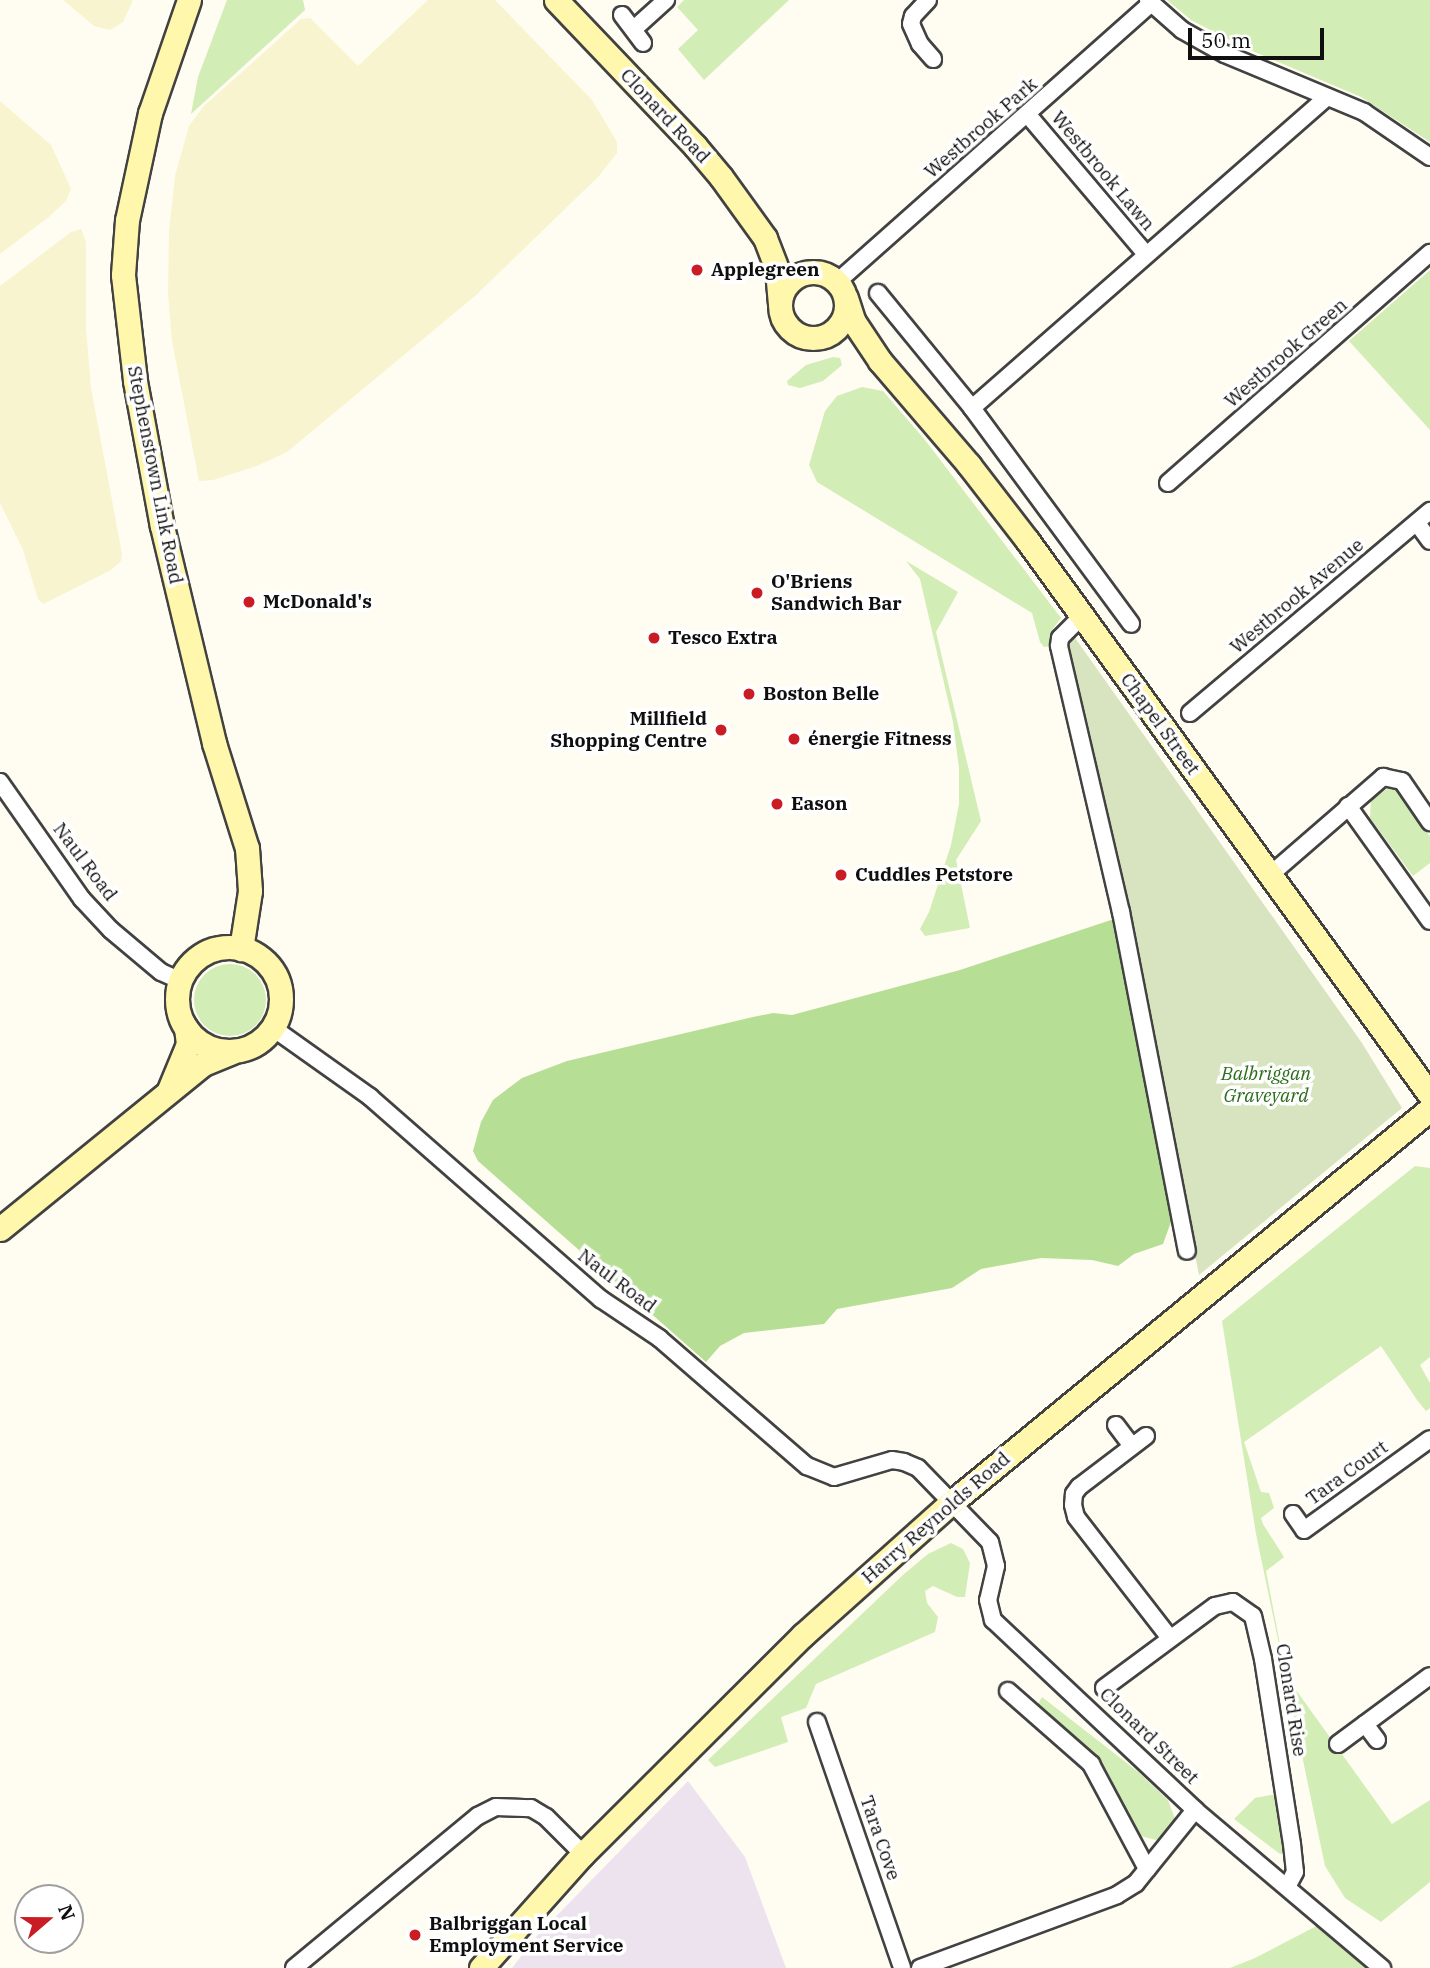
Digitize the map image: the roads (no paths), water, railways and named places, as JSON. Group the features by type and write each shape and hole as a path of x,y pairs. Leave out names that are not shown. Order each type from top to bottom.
{"street":[{"name":"Stephenstown Link Road","path":"189,0 150,113 127,220 123,275 135,382 162,526 214,743 247,848 250,891 241,949"},
{"name":"Clonard Road","path":"556,0 695,146 765,239 799,265 834,284"},
{"path":"622,15 639,36 666,0"},
{"path":"928,0 913,16 911,24 920,44 933,59"},
{"path":"1149,2 1182,30 1225,54 1363,113 1430,157"},
{"name":"Westbrook Park","path":"834,284 1028,115 1149,2"},
{"path":"972,408 1327,97"},
{"name":"Westbrook Lawn","path":"1028,115 1146,254"},
{"name":"Clonard Road","path":"765,239 780,282 780,302"},
{"name":"Westbrook Green","path":"1168,483 1430,254"},
{"path":"801,274 834,284 847,309 837,329 817,338 807,338 792,331 780,312 780,302 786,285 801,274"},
{"name":"Chapel Street","path":"834,284 854,322 880,361 969,465 1082,616 1269,875 1429,1109"},
{"path":"878,293 972,408 1131,624"},
{"name":"Chapel Street","path":"817,338 860,348 880,361"},
{"name":"Westbrook Avenue","path":"1190,713 1430,511"},
{"path":"1417,523 1430,541"},
{"path":"1082,616 1060,638 1059,646 1122,912 1186,1251"},
{"path":"1269,875 1379,779 1402,780 1430,822"},
{"name":"Naul Road","path":"0,782 82,899 111,930 161,972 181,981"},
{"path":"1349,806 1430,921"},
{"path":"0,1229 168,1093 211,1058 263,1039 279,1015 280,987 266,963 241,949 217,949 195,960 181,981 178,1005 186,1028 188,1045 168,1093"},
{"path":"186,1028 208,1046 236,1051"},
{"name":"Naul Road","path":"272,1028 370,1097 601,1299 659,1338 807,1466 834,1477 892,1460 904,1462 918,1468 952,1502"},
{"name":"Harry Reynolds Road","path":"481,1968 583,1854 803,1635 952,1502 1429,1109"},
{"path":"1116,1425 1132,1446"},
{"path":"1146,1436 1079,1487 1074,1494 1073,1505 1076,1517 1169,1637"},
{"name":"Tara Court","path":"1293,1514 1304,1530 1430,1439"},
{"name":"Clonard Street","path":"952,1502 990,1542 995,1553 996,1566 988,1600 993,1620 1195,1810 1382,1968"},
{"name":"Clonard Rise","path":"1104,1688 1169,1637 1224,1603 1240,1604 1253,1616 1264,1659 1293,1844 1295,1872 1287,1887"},
{"path":"1338,1744 1430,1676"},
{"path":"1008,1691 1091,1764 1147,1869"},
{"name":"Tara Cove","path":"817,1722 902,1968"},
{"path":"1365,1724 1377,1740"},
{"path":"294,1968 478,1816 496,1807 531,1808 546,1817 583,1854"},
{"path":"920,1968 1117,1895 1136,1883 1195,1810"}],"place":[{"name":"Applegreen","path":"697,270"},
{"name":"O'Briens Sandwich Bar","path":"757,593"},
{"name":"McDonald's","path":"249,602"},
{"name":"Tesco Extra","path":"654,638"},
{"name":"Boston Belle","path":"749,694"},
{"name":"Millfield Shopping Centre","path":"721,730"},
{"name":"énergie Fitness","path":"794,739"},
{"name":"Eason","path":"777,804"},
{"name":"Cuddles Petstore","path":"841,875"},
{"name":"Balbriggan Local Employment Service","path":"415,1935"}],"park label":[{"name":"Balbriggan Graveyard","path":"1266,1085"}]}
